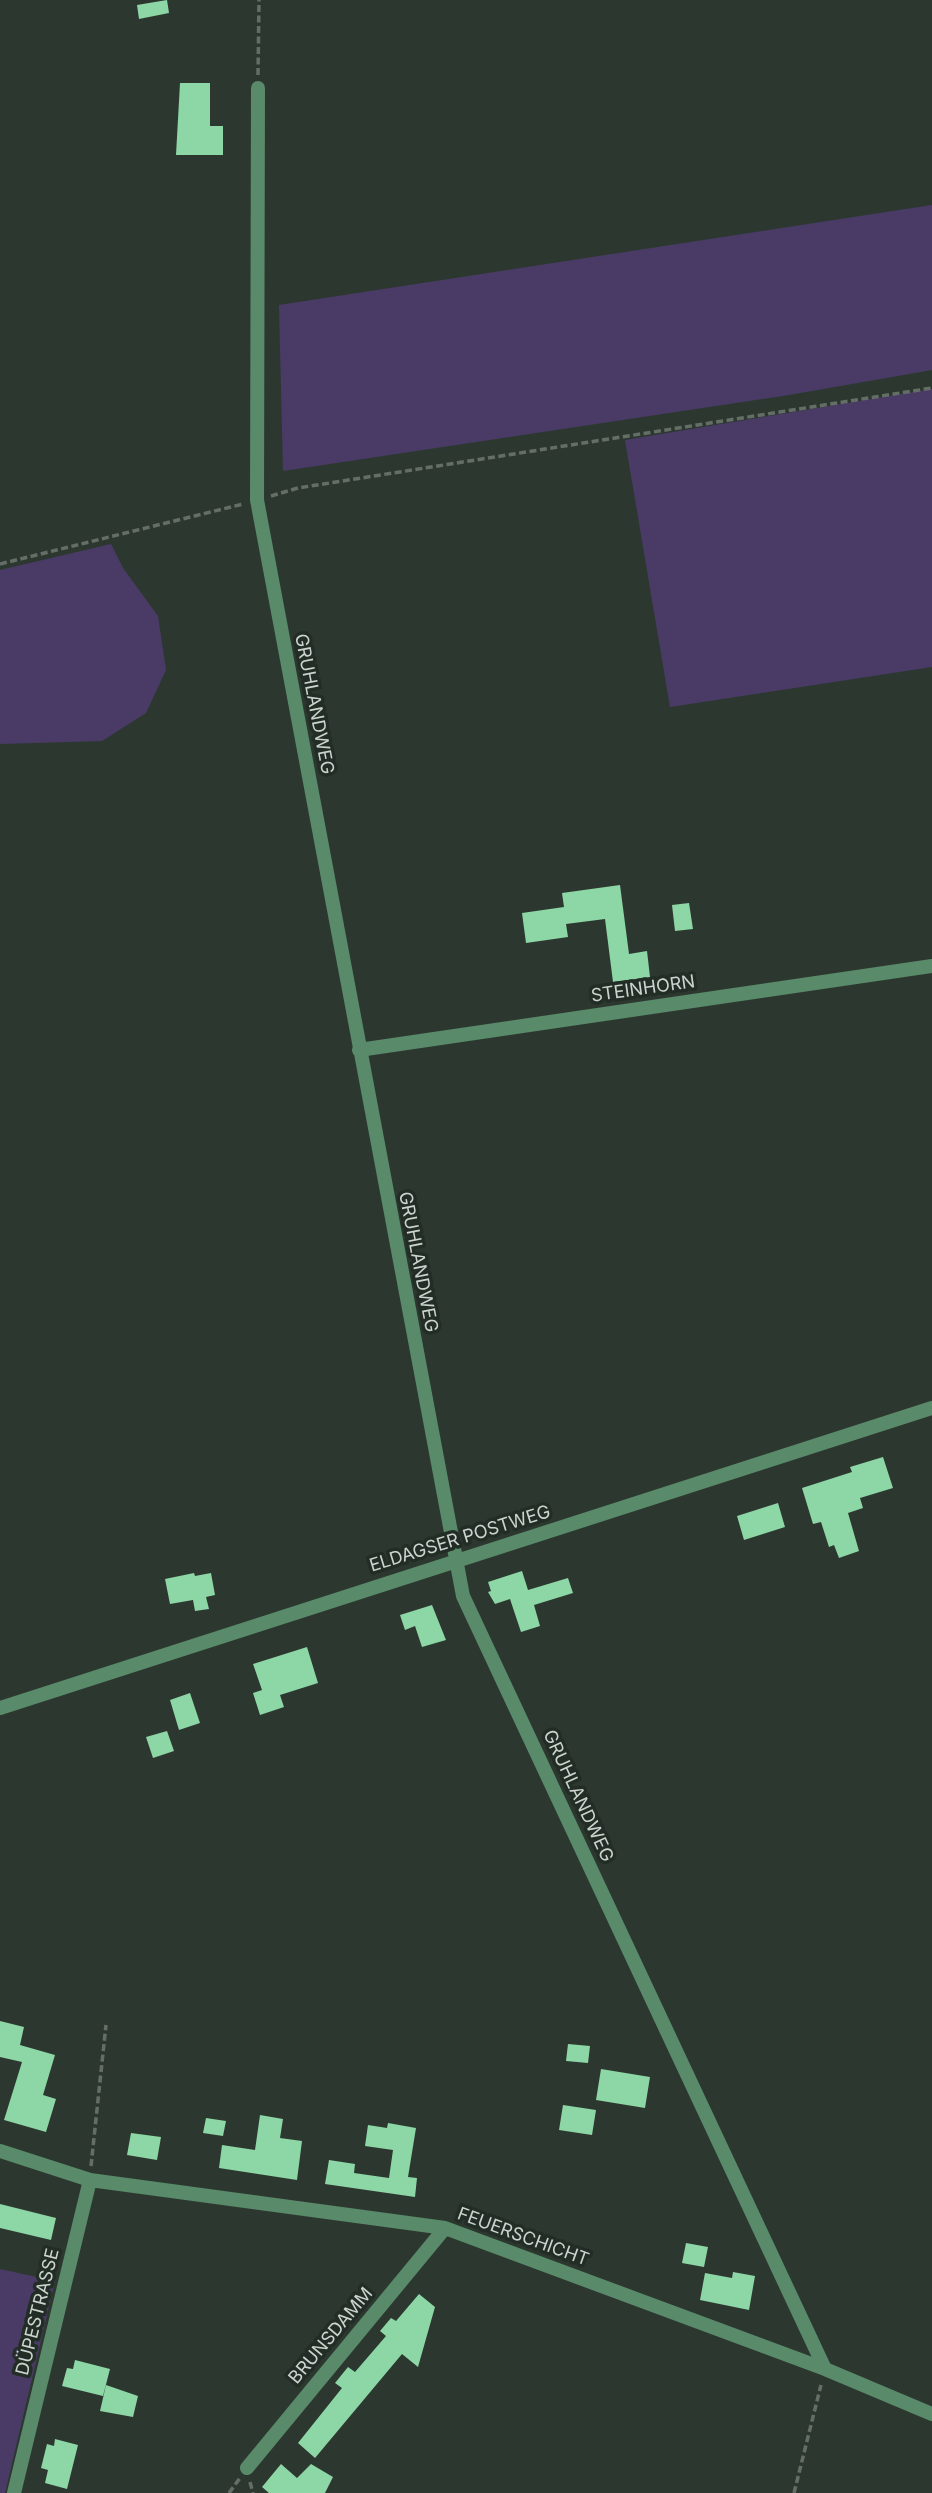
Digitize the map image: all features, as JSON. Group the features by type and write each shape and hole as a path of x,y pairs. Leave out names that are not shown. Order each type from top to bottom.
{"street":[{"name":"GRUHLANDWEG","path":"258,88 257,500 463,1596 825,2369"},
{"name":"STEINHORN","path":"359,1050 932,966"},
{"name":"ELDAGSER POSTWEG","path":"0,1707 932,1408"},
{"name":"FEUERSCHICHT","path":"0,2151 90,2180 445,2228 825,2369 932,2414"},
{"name":"DÜPESTRASSE","path":"14,2493 90,2180"},
{"name":"BRUNSDAMM","path":"247,2468 445,2228"}],"path":[{"path":"258,88 259,0"},
{"path":"0,564 298,488 932,388"},
{"path":"90,2180 106,2025"},
{"path":"794,2493 825,2369"}],"shaded area":[{"path":"932,205 932,370 789,395 283,471 279,305"},
{"path":"932,389 932,667 670,707 625,440"},
{"path":"111,544 123,568 158,616 166,670 146,713 102,741 0,744 0,570"},
{"path":"0,2269 55,2281 5,2493 0,2493"}],"building":[{"path":"167,0 169,13 139,19 137,5"},
{"path":"180,83 210,83 210,126 223,126 223,155 176,155"},
{"path":"620,885 629,954 647,951 650,977 613,982 605,919 566,924 568,937 526,943 522,913 564,907 562,893"},
{"path":"689,903 693,929 675,931 672,905"},
{"path":"883,1457 893,1488 860,1498 863,1508 848,1513 859,1551 839,1558 834,1545 829,1547 821,1522 813,1524 802,1488 852,1472 850,1467"},
{"path":"778,1503 785,1527 744,1540 737,1516"},
{"path":"522,1571 528,1590 568,1578 573,1593 534,1605 540,1626 521,1632 510,1599 495,1604 488,1592 491,1591 488,1582"},
{"path":"194,1573 195,1576 211,1573 215,1595 206,1597 209,1609 195,1611 193,1600 170,1604 165,1579"},
{"path":"432,1605 446,1640 422,1647 415,1626 405,1630 400,1615"},
{"path":"307,1647 318,1683 280,1695 284,1707 260,1715 253,1693 262,1690 253,1664"},
{"path":"190,1693 200,1723 179,1730 170,1700"},
{"path":"167,1731 174,1751 153,1758 146,1737"},
{"path":"0,2021 24,2027 20,2045 55,2055 43,2095 56,2099 46,2132 4,2120 22,2062 0,2057"},
{"path":"568,2044 590,2046 588,2063 566,2061"},
{"path":"601,2069 650,2077 645,2108 596,2100"},
{"path":"563,2105 596,2110 592,2135 559,2130"},
{"path":"260,2115 283,2119 280,2138 302,2141 297,2180 219,2168 222,2145 255,2150"},
{"path":"206,2118 226,2121 223,2136 203,2133"},
{"path":"388,2123 416,2128 408,2177 417,2178 415,2197 325,2184 329,2160 355,2164 354,2173 389,2178 393,2150 365,2146 368,2125 387,2128"},
{"path":"131,2133 161,2137 157,2160 127,2155"},
{"path":"0,2204 56,2218 51,2240 0,2228"},
{"path":"686,2243 708,2247 704,2267 682,2263"},
{"path":"733,2272 755,2276 749,2310 700,2300 705,2273 732,2278"},
{"path":"419,2294 435,2307 418,2367 402,2354 315,2458 298,2443 342,2388 335,2383 348,2367 355,2372 386,2336 380,2331 391,2318 396,2321"},
{"path":"75,2360 110,2369 103,2396 62,2386 67,2368 73,2369"},
{"path":"106,2385 138,2396 133,2417 100,2411"},
{"path":"55,2439 78,2445 67,2489 45,2483 48,2470 41,2468 47,2444 54,2446"},
{"path":"281,2464 297,2478 311,2464 333,2477 325,2493 269,2493 262,2487"}]}
